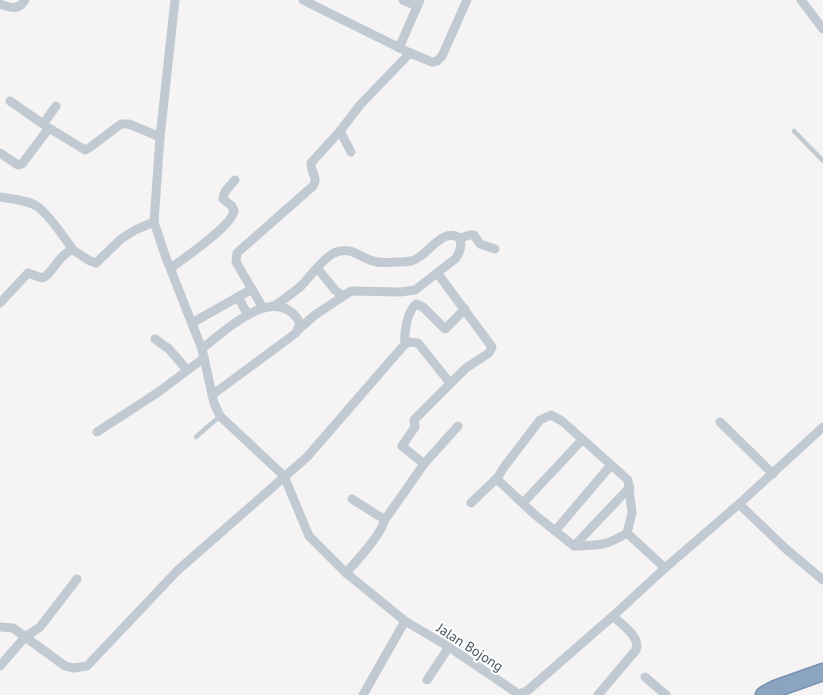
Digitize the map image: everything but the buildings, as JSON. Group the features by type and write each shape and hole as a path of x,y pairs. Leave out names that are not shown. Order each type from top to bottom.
{"highway":[{"path":"764,695 774,689 823,672"}],"street":[{"path":"0,4 18,8 25,0"},
{"path":"175,0 160,137 154,222 203,354 214,403 220,416 284,476"},
{"path":"303,0 410,54 432,62 440,59 467,0"},
{"path":"399,48 418,3 403,0"},
{"path":"801,0 823,28"},
{"path":"263,308 236,262 237,253 312,186 316,180 311,163 340,131 360,105 410,54"},
{"path":"10,101 85,150 124,123 160,137"},
{"path":"0,153 18,165 22,164 56,106"},
{"path":"340,131 351,152"},
{"path":"171,268 220,230 231,218 234,211 232,206 223,197 227,188 235,180"},
{"path":"0,196 28,202 37,206 73,250 96,263 121,239 135,230 154,222"},
{"path":"274,306 300,287 333,253 342,251 356,252 376,262 411,261 420,257 438,241 447,237 457,236 460,238 470,235 474,235 480,244 495,249"},
{"path":"212,395 296,333 316,315 351,291 400,292 415,290 438,274 458,255 461,246 460,238"},
{"path":"0,303 28,273 42,278 46,276 65,253 73,250"},
{"path":"318,268 335,290 343,296"},
{"path":"424,464 403,448 403,444 414,429 416,417 466,368 492,351 490,342 438,274"},
{"path":"192,323 252,289"},
{"path":"238,297 248,315"},
{"path":"405,344 404,336 413,306 416,304 423,307 445,329 465,309"},
{"path":"97,432 157,393 187,370 248,315 263,308 279,306 292,312 300,323 299,329"},
{"path":"155,339 169,349 187,370"},
{"path":"0,627 13,628 65,666 74,668 88,666 178,570 306,457 405,344 410,342 418,343 450,383"},
{"path":"471,503 498,477 540,420 551,414 628,480 632,513 626,533 603,545 574,546 555,532 504,487 498,477"},
{"path":"720,422 773,474"},
{"path":"346,574 378,534 384,521 424,464 458,426"},
{"path":"520,694 527,691 613,616 823,427"},
{"path":"524,503 582,440"},
{"path":"555,532 611,464"},
{"name":"Jalan Bojong","path":"284,476 309,536 346,574 405,621 449,647 520,694"},
{"path":"574,546 630,487"},
{"path":"352,499 364,505 384,521"},
{"path":"739,504 786,549 822,578"},
{"path":"626,533 665,568"},
{"path":"0,666 24,636 40,627 77,579"},
{"path":"598,695 637,645 637,639 613,616"},
{"path":"363,695 405,621"},
{"path":"427,680 449,647"},
{"path":"645,677 666,695"}],"lane":[{"path":"794,132 823,161"},
{"path":"196,437 220,416"}]}
